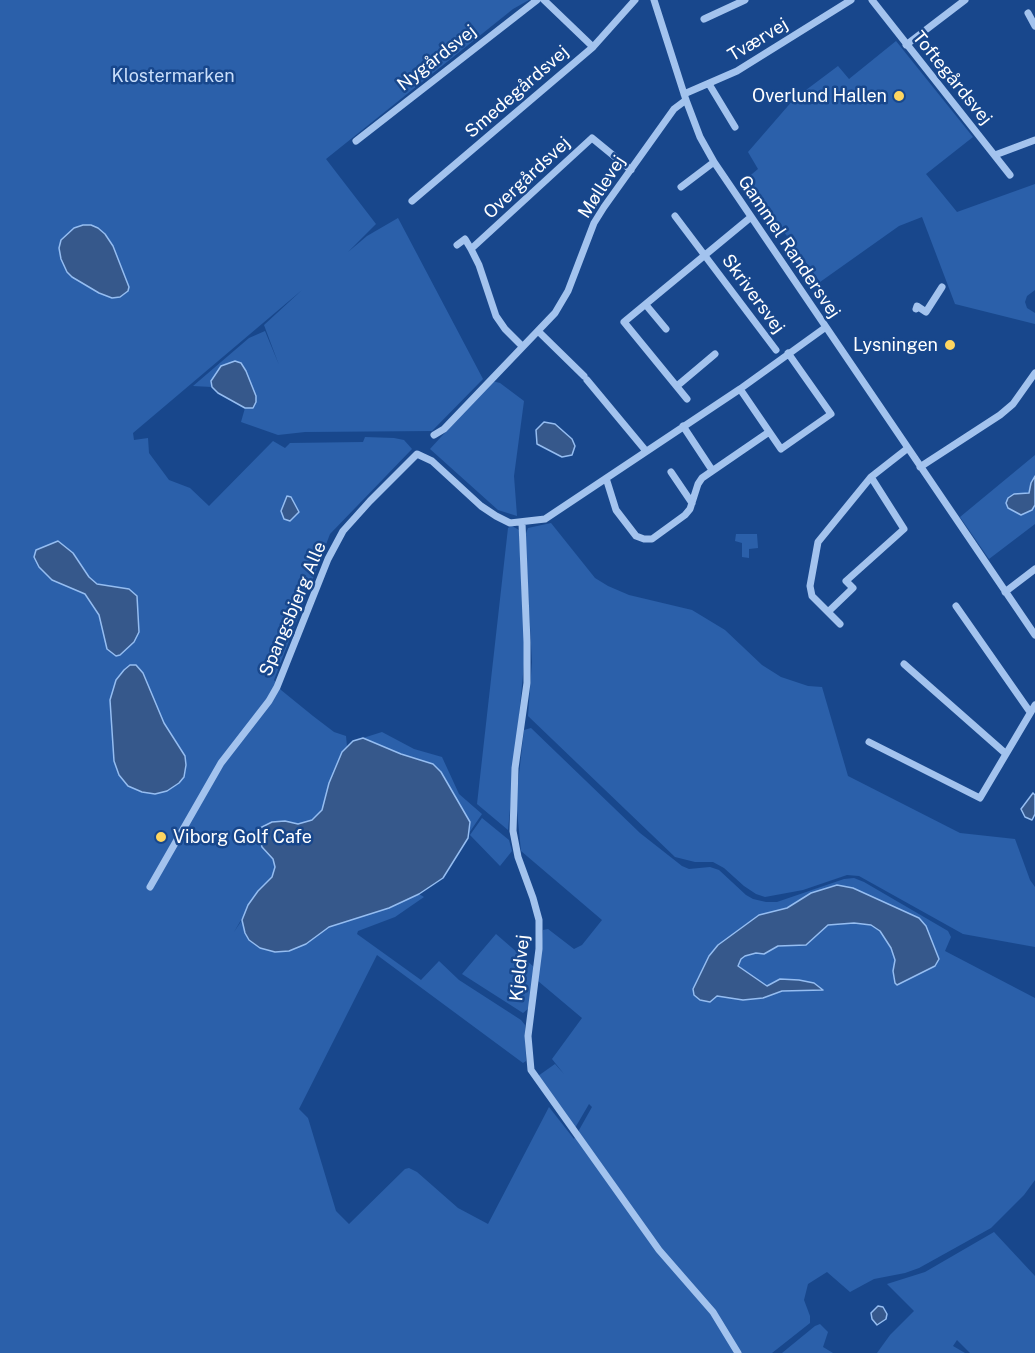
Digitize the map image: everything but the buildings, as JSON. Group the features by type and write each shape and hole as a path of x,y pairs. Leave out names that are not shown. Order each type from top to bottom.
{"street":[{"name":"Nygårdsvej","path":"356,141 537,0"},
{"path":"544,0 593,47"},
{"name":"Smedegårdsvej","path":"412,201 593,47 635,0"},
{"name":"Gammel Randersvej","path":"654,0 685,97 700,137 714,162 1035,635"},
{"path":"704,19 744,0"},
{"name":"Tværvej","path":"685,97 737,71 851,0"},
{"name":"Toftegårdsvej","path":"872,0 1010,175"},
{"path":"906,45 965,0"},
{"path":"1028,13 1035,26"},
{"path":"709,84 735,127"},
{"name":"Møllevej","path":"434,435 444,429 555,313 568,291 594,223 674,109 685,97"},
{"name":"Overgårdsvej","path":"471,249 592,138 631,170"},
{"path":"995,155 1035,140"},
{"path":"681,187 714,162"},
{"name":"Skriversvej","path":"675,216 776,350"},
{"name":"Skriversvej","path":"687,399 624,322 751,217"},
{"path":"457,245 465,239 479,265 496,316 505,330 522,346"},
{"path":"916,309 917,306 926,312 942,287"},
{"path":"646,305 666,329"},
{"path":"522,523 545,519 740,389 826,327"},
{"path":"538,331 585,378 646,451"},
{"path":"740,389 781,449 831,414 788,353"},
{"path":"676,386 715,354"},
{"path":"920,467 1000,415 1013,404 1035,373"},
{"path":"683,426 712,470"},
{"path":"606,478 616,510 636,536 652,539 685,515 692,503 698,484 712,470 769,432"},
{"path":"840,624 812,596 810,586 818,542 871,477 908,448"},
{"name":"Spangsbjerg Alle","path":"150,886 221,763 269,701 277,687 328,558 344,531 417,454 432,461 481,506 496,516 510,523 522,523"},
{"path":"670,472 692,503"},
{"path":"828,612 853,588 846,581 904,529 871,477"},
{"name":"Kjeldvej","path":"522,523 527,683 512,807 513,831 518,857 533,898 538,920 539,949 528,1036 531,1070 659,1250 713,1312 738,1353"},
{"path":"1005,592 1035,569"},
{"path":"956,606 1030,712"},
{"path":"904,664 1005,753"},
{"path":"869,742 980,798 1035,705"}],"green space":[{"name":"Klostermarken","path":"0,0 529,0 513,9 326,159 376,224 348,252 367,236 398,218 483,379 432,431 305,432 278,435 241,422 245,408 253,408 256,402 241,363 211,381 212,387 193,386 249,338 265,331 279,365 264,325 302,290 133,433 134,440 148,438 149,453 169,480 190,488 209,506 273,441 285,448 290,443 363,442 365,437 394,438 404,440 412,449 330,534 274,680 281,690 313,716 334,732 346,736 347,747 342,752 329,783 322,810 312,820 298,824 285,821 272,822 260,828 258,833 262,847 273,859 275,867 272,877 258,891 234,932 242,920 245,933 306,944 328,927 389,908 419,894 424,897 395,917 358,931 357,934 421,980 439,961 459,980 521,1020 525,1025 526,1061 523,1063 377,955 299,1109 308,1118 336,1211 349,1224 405,1169 409,1168 417,1172 458,1208 488,1224 549,1107 574,1139 592,1107 589,1104 575,1128 538,1076 555,1064 564,1074 552,1059 582,1018 538,981 543,930 548,929 574,949 582,945 602,920 521,851 516,801 524,730 531,728 640,833 682,866 689,869 710,867 719,870 746,895 766,902 777,902 844,879 854,878 948,931 951,937 945,951 1035,998 1035,1180 1024,1195 991,1228 919,1268 874,1279 850,1292 827,1272 808,1284 804,1300 810,1323 772,1353 0,1353"},
{"path":"896,41 973,137 926,174 957,212 1035,184 1035,290 1027,296 1025,302 1027,308 1035,313 1035,324 955,304 922,217 899,226 820,282 746,179 758,169 748,152 794,99 838,66 849,79"},
{"path":"492,381 500,383 524,401 514,476 517,516 498,510 430,449"},
{"path":"1035,455 1035,524 989,559 960,517"},
{"path":"551,523 595,578 608,586 629,595 692,610 725,630 762,665 781,677 808,686 822,687 848,776 960,833 1015,839 1030,880 1035,887 1035,947 963,934 859,876 847,875 803,890 765,897 744,886 724,868 713,862 695,862 675,857 528,716 532,662 525,536 528,528"},
{"path":"512,526 519,530 525,654 508,830 477,804 508,528"},
{"path":"736,534 757,534 758,548 749,549 749,558 742,557 742,543 735,541"},
{"path":"382,732 414,749 442,757 459,794 482,814 469,833 469,822 433,764 363,738"},
{"path":"482,818 509,840 512,851 500,866 470,835"},
{"path":"496,934 534,967 529,1008 523,1013 462,974"},
{"path":"994,1232 1035,1276 1035,1353 970,1353 957,1340 953,1346 965,1353 877,1353 890,1335 914,1311 887,1284 925,1272"},
{"path":"820,1324 828,1332 823,1347 833,1353 782,1353 815,1326"}],"shaded area":[{"path":"83,225 98,228 113,246 129,287 128,291 120,297 112,298 99,293 67,272 61,259 59,248 61,240 74,228"},
{"path":"235,361 241,363 246,371 256,396 253,408 245,408 218,393 212,387 211,381 221,366"},
{"path":"544,422 555,424 572,439 575,446 572,455 562,457 537,444 536,430"},
{"path":"1035,476 1035,505 1032,510 1021,515 1008,508 1006,503 1008,498 1014,494 1029,493"},
{"path":"287,496 291,497 299,512 290,521 284,519 281,511"},
{"path":"58,541 73,553 89,577 97,584 129,589 137,596 139,632 134,642 120,655 116,656 107,649 99,615 85,594 52,580 39,567 34,557 36,550"},
{"path":"130,665 136,665 143,673 164,723 185,756 184,777 167,791 155,794 128,786 119,775 114,761 110,700 116,680"},
{"path":"363,738 433,764 441,772 470,822 468,838 443,878 419,894 389,908 329,927 306,944 289,951 275,952 260,948 249,940 242,920 248,905 272,877 275,867 273,859 262,847 258,833 260,828 272,822 285,821 298,824 312,820 322,810 329,783 342,752 353,741"},
{"path":"1033,793 1035,795 1035,814 1032,820 1025,817 1021,809"},
{"path":"837,885 853,888 919,918 926,926 939,959 935,966 897,985 893,971 895,960 891,948 880,931 871,925 854,923 828,925 806,945 778,946 764,954 756,953 745,956 738,966 767,986 780,979 799,980 814,983 823,990 782,991 763,998 743,1000 717,996 710,1002 700,1000 694,995 693,989 709,956 718,945 759,915 787,908 811,893"},
{"path":"878,1306 883,1307 887,1314 886,1319 877,1325 871,1313"}],"place":[{"name":"Overlund Hallen","path":"899,96"},
{"name":"Lysningen","path":"950,345"},
{"name":"Viborg Golf Cafe","path":"161,837"}]}
